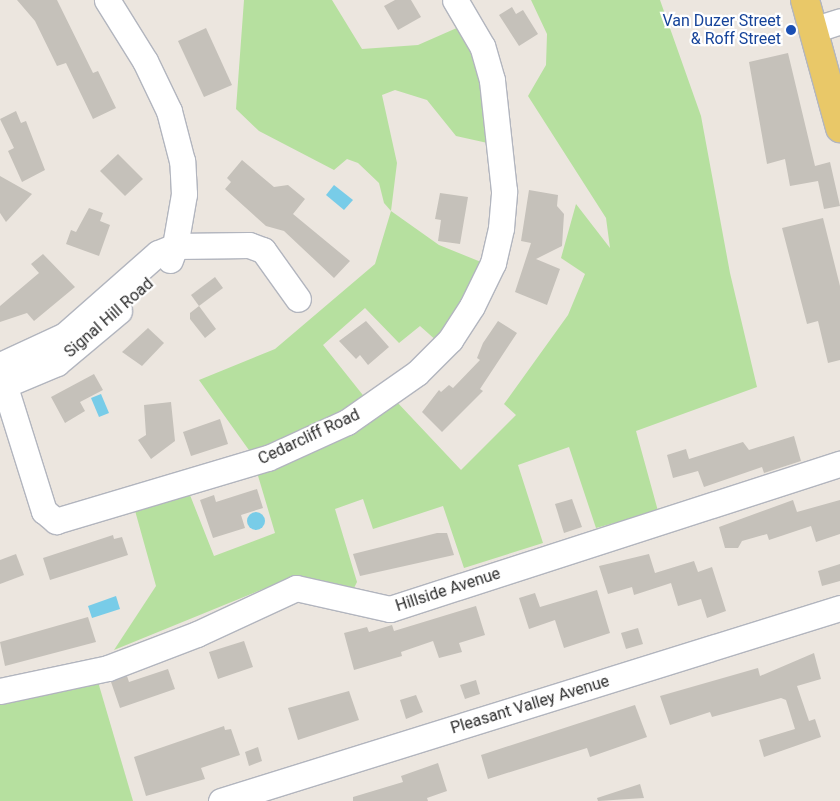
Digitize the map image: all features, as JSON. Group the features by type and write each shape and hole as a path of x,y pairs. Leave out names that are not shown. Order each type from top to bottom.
{"main road":[{"path":"805,0 828,25 840,128"}],"street":[{"path":"107,0 145,61 169,111 182,161 184,194 175,246"},
{"name":"Cedarcliff Road","path":"1,377 49,518 85,515 268,458 347,422 381,401 450,340 472,306 493,263 504,191 492,80 482,46 455,0"},
{"name":"Signal Hill Road","path":"1,377 41,372 158,253 175,246 249,245 263,250 298,299"},
{"name":"Hillside Avenue","path":"0,691 108,668 198,634 296,588 390,609 840,464"},
{"name":"Pleasant Valley Avenue","path":"221,801 840,608"}],"green space":[{"path":"244,0 332,0 362,49 418,45 459,27 474,51 492,144 456,136 427,100 395,90 382,95 397,163 391,211 384,203 379,183 358,163 347,159 334,170 259,131 236,109"},
{"path":"531,0 660,0 701,116 730,273 757,387 636,431 658,511 596,528 569,447 518,465 543,543 464,568 443,506 373,529 363,499 335,509 357,582 353,590 295,576 114,650 156,586 134,507 188,490 214,556 275,533 256,469 396,401 461,470 516,415 504,404 568,315 585,274 561,258 576,204 610,248 606,218 528,96 546,65 547,34"},
{"path":"391,211 439,245 481,262 473,286 438,342 420,326 399,343 365,308 323,345 366,399 251,453 199,380 275,349 375,264"},
{"path":"96,675 133,801 0,801 0,700"}],"water":[{"path":"334,185 353,200 344,210 326,195"},
{"path":"101,394 109,413 99,417 91,398"},
{"path":"252,512 260,512 265,517 263,528 252,530 247,525 247,517"},
{"path":"116,596 120,609 92,618 88,606"}],"building":[{"path":"17,0 57,0 93,73 98,71 116,108 93,119 66,63 57,66 35,21"},
{"path":"395,0 411,0 421,17 398,30 384,6"},
{"path":"512,7 516,14 523,10 538,34 519,46 499,15"},
{"path":"206,28 232,85 204,97 178,41"},
{"path":"788,53 815,166 830,162 840,206 824,209 818,181 790,186 785,159 767,164 749,62"},
{"path":"16,111 21,123 26,121 45,170 22,182 8,151 14,148 0,119"},
{"path":"118,154 143,179 125,196 100,171"},
{"path":"242,160 274,187 288,185 305,199 293,214 350,261 334,278 284,231 266,226 225,189 231,182 227,178"},
{"path":"0,176 32,194 6,222 0,213"},
{"path":"529,190 558,195 557,206 564,214 562,246 536,259 560,269 547,305 515,292 531,243 521,241"},
{"path":"440,193 468,197 460,244 438,241 441,220 435,219"},
{"path":"89,208 103,213 100,221 110,225 99,256 66,244 71,230 76,232"},
{"path":"823,218 840,286 840,360 828,363 818,321 807,324 782,228"},
{"path":"43,254 75,287 34,321 27,313 0,322 0,306 39,273 31,264"},
{"path":"215,277 223,288 199,306 191,295"},
{"path":"199,306 216,329 205,338 190,319 190,313"},
{"path":"366,321 389,347 368,365 360,355 356,359 339,341"},
{"path":"498,321 517,333 480,389 483,391 442,432 422,412 439,390 441,392 449,385 453,388 480,360 477,358 483,343"},
{"path":"148,328 164,343 142,366 122,352"},
{"path":"94,374 103,390 80,402 85,411 65,423 51,397"},
{"path":"171,402 175,441 151,459 138,440 146,435 144,405"},
{"path":"220,419 228,444 191,456 183,432"},
{"path":"794,436 801,461 764,473 762,467 704,487 698,471 673,478 667,455 686,449 689,459 743,442 749,450"},
{"path":"257,489 263,508 241,515 245,528 213,538 200,500 214,495 216,502"},
{"path":"572,499 582,527 564,533 555,504"},
{"path":"793,500 797,512 840,500 840,534 816,542 811,526 769,540 767,534 742,541 738,548 725,548 719,527"},
{"path":"437,533 447,533 454,555 360,576 353,554"},
{"path":"113,535 114,539 122,537 128,555 50,580 43,558"},
{"path":"16,554 24,575 0,584 0,560"},
{"path":"649,554 655,573 694,561 698,572 712,567 726,611 707,618 701,599 678,606 671,583 634,595 632,587 608,594 599,566"},
{"path":"840,564 840,581 822,586 818,571"},
{"path":"597,590 610,633 564,648 555,620 529,629 519,598 535,593 540,607"},
{"path":"476,606 485,635 459,643 462,652 439,658 433,641 401,652 402,656 354,670 344,633 367,627 369,632 392,625 394,631"},
{"path":"88,617 96,642 5,666 0,642"},
{"path":"638,628 643,644 626,649 621,633"},
{"path":"244,641 253,667 218,679 209,652"},
{"path":"814,653 821,679 797,686 809,721 815,719 821,737 764,757 759,740 795,729 786,700 781,698 712,717 710,712 670,725 660,696 758,668 760,676"},
{"path":"168,669 175,689 120,708 111,682 127,676 129,682"},
{"path":"476,680 480,694 465,699 460,685"},
{"path":"349,691 359,720 298,740 288,708"},
{"path":"416,695 423,712 406,719 400,700"},
{"path":"635,705 647,737 590,757 587,748 488,779 481,755"},
{"path":"224,726 225,730 231,729 240,755 201,768 205,779 146,796 134,757"},
{"path":"258,747 262,761 249,766 245,752"},
{"path":"438,763 447,791 427,798 428,801 353,801 353,797 403,782 401,776"},
{"path":"640,784 644,798 598,801 597,798"}],"place":[{"name":"Van Duzer Street & Roff Street","path":"791,30"}]}
